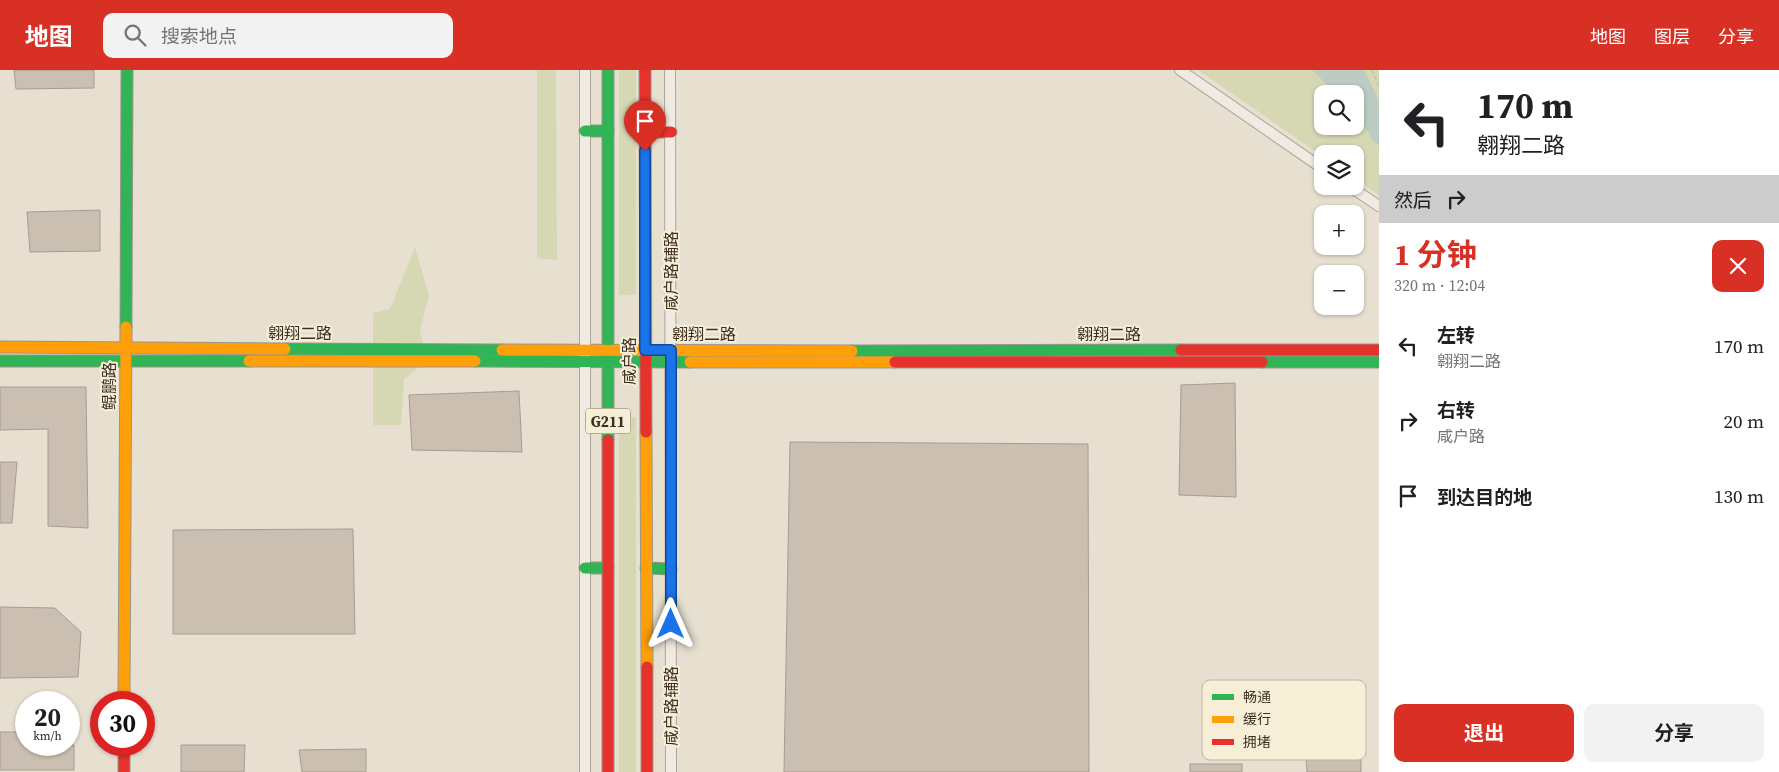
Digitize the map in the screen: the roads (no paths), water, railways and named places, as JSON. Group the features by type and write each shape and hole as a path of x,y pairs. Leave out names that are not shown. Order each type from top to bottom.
{"street":[{"name":"鲲鹏路","path":"124,691 127,70"},
{"path":"585,70 585,772"},
{"name":"咸户路","path":"608,70 608,772"},
{"name":"咸户路","path":"644,70 646,772"},
{"name":"咸户路辅路","path":"670,70 671,772"},
{"path":"1180,70 1314,162"},
{"path":"585,131 608,131"},
{"path":"645,132 671,132"},
{"path":"1363,195 1379,206"},
{"name":"翱翔二路","path":"0,348 126,354 585,356 1379,350"},
{"name":"翱翔二路","path":"0,361 126,354"},
{"name":"翱翔二路","path":"671,356 1379,362"},
{"path":"585,568 608,568"},
{"path":"646,568 671,568"},
{"path":"124,756 124,772"}]}
